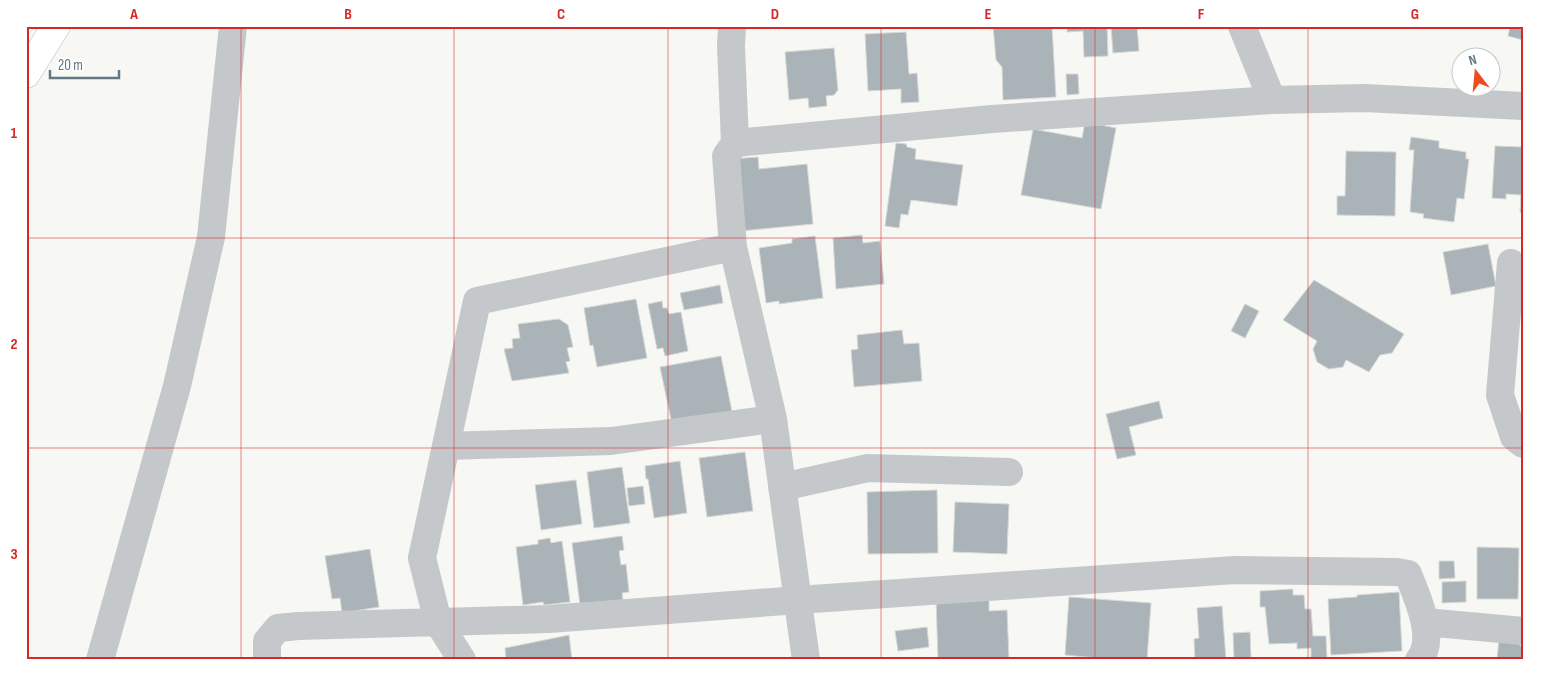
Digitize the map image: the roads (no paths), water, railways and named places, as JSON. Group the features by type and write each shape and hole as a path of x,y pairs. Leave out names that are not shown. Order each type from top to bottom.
{"main road":[{"path":"26,74 56,26"}],"street":[{"path":"100,660 178,386 211,237 233,26"},
{"path":"732,26 731,46 735,143 726,156 734,247 773,419 806,660"},
{"path":"1242,26 1272,100"},
{"path":"735,143 992,119 1272,100 1365,98 1523,106"},
{"path":"462,660 438,622 422,558 477,302 734,247"},
{"path":"1511,263 1500,395 1514,437 1523,444"},
{"path":"446,446 611,441 773,419"},
{"path":"782,487 868,468 1009,472"},
{"path":"267,660 267,641 278,628 298,626 548,619 1235,570 1397,572 1408,574 1426,622 1425,653 1419,660"},
{"path":"1426,622 1523,631"}]}
